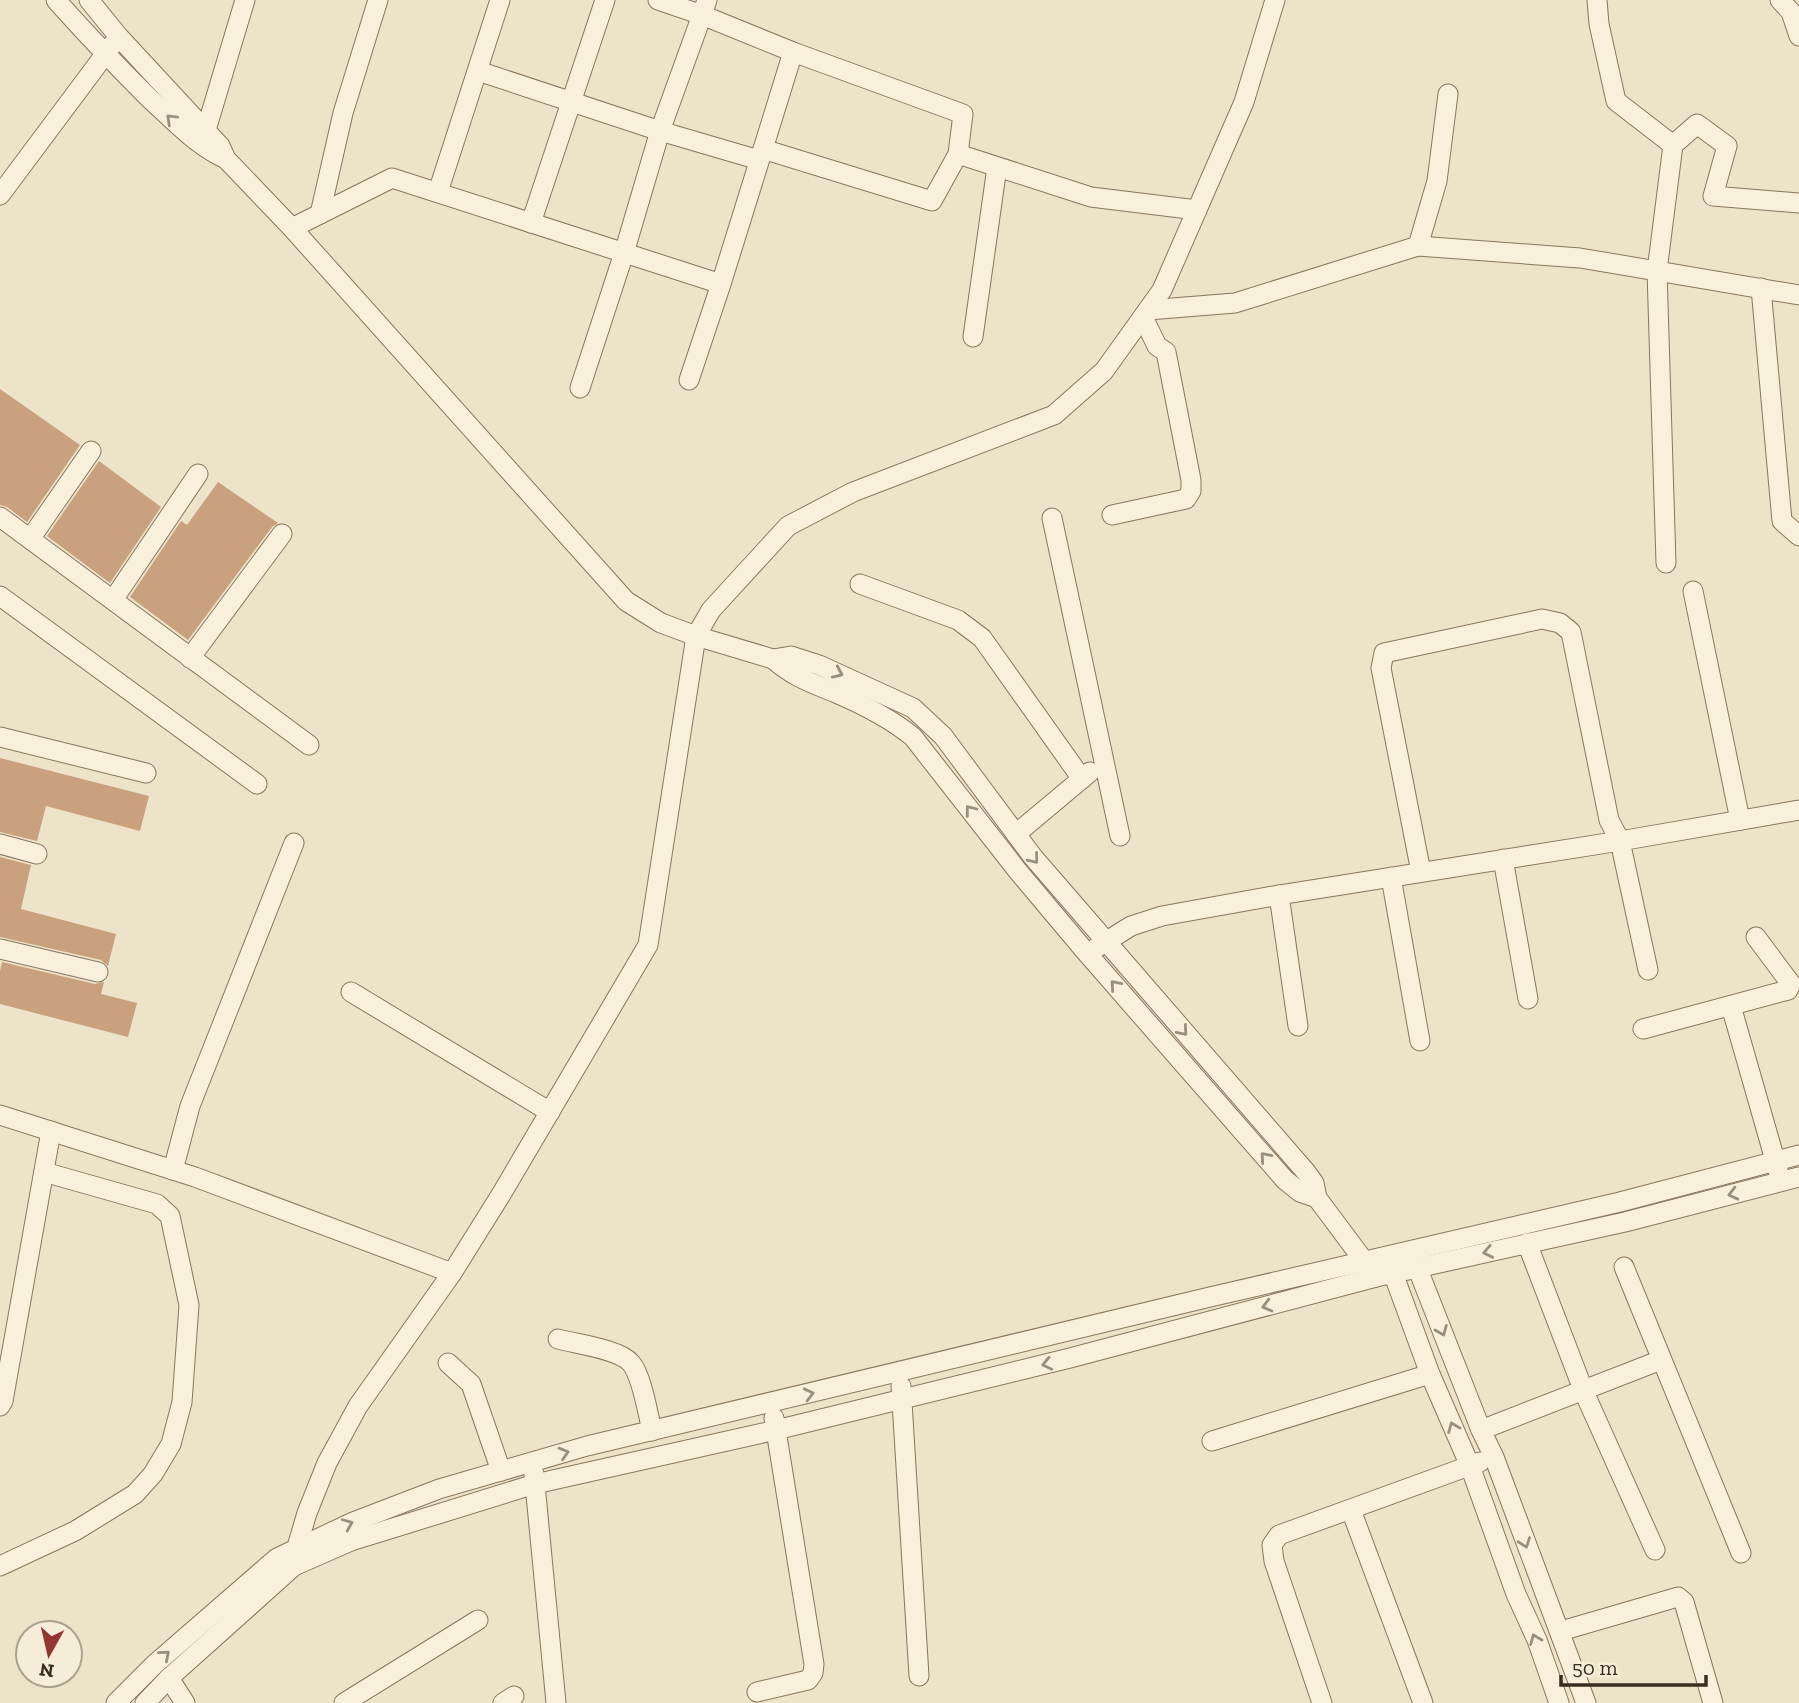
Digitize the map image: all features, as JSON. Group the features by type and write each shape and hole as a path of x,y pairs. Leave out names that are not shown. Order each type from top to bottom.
{"street":[{"path":"56,0 104,54 204,138 220,146 226,159 292,228 626,601 661,623 773,659 789,673 867,707 897,724 913,737 1017,870 1285,1180 1300,1192 1317,1198"},
{"path":"89,0 204,138"},
{"path":"204,138 245,0"},
{"path":"320,214 343,113 378,0"},
{"path":"438,192 500,0"},
{"path":"531,223 605,0"},
{"path":"478,71 660,131 932,201 958,154 963,114 793,52 705,8 657,0"},
{"path":"295,1557 327,1463 358,1406 452,1273 648,945 696,636 711,610 788,526 853,492 1054,415 1104,371 1162,290 1244,102 1275,0"},
{"path":"1597,0 1616,101 1673,145"},
{"path":"1780,0 1791,12 1799,36"},
{"path":"580,388 660,131 705,8"},
{"path":"0,195 104,54 120,37"},
{"path":"689,380 793,52"},
{"path":"1418,246 1437,181 1448,94"},
{"path":"1666,563 1657,271 1673,145 1697,124 1727,146 1713,196 1799,203"},
{"path":"958,154 1091,197 1197,210"},
{"path":"973,337 998,167"},
{"path":"292,228 393,178 721,284"},
{"path":"1145,314 1235,303 1418,246 1580,258 1799,295"},
{"path":"1761,288 1782,521 1799,536"},
{"path":"1112,515 1186,499 1191,491 1166,352 1157,346 1145,314"},
{"path":"30,539 91,451"},
{"path":"113,600 198,474"},
{"path":"0,517 309,745"},
{"path":"1052,518 1120,836"},
{"path":"190,658 282,534"},
{"path":"860,584 958,620 982,638 1082,779"},
{"path":"1693,591 1740,820"},
{"path":"0,596 257,784"},
{"path":"1421,872 1381,668 1384,653 1542,619 1560,623 1572,632 1609,820 1620,841 1648,970"},
{"path":"773,659 791,656 820,665 913,708 943,736 1033,857 1306,1172 1314,1183 1317,1198 1378,1270 1430,1374 1469,1466 1559,1703"},
{"path":"0,737 146,773"},
{"path":"1016,834 1104,761"},
{"path":"1088,954 1131,926 1162,916 1799,810"},
{"path":"173,1170 190,1106 294,843"},
{"path":"0,844 37,854"},
{"path":"1503,859 1528,999"},
{"path":"1391,877 1420,1041"},
{"path":"1279,895 1298,1026"},
{"path":"1643,1030 1785,991 1791,986 1756,937"},
{"path":"0,948 98,972"},
{"path":"351,992 550,1112"},
{"path":"145,1703 295,1557 353,1522 439,1489 587,1446 772,1404 900,1371 1378,1270 1417,1267 1625,1222 1790,1179 1776,1161 1731,1006"},
{"path":"0,1115 173,1170 452,1273"},
{"path":"0,1406 51,1131"},
{"path":"116,1703 155,1664 277,1558 295,1557 351,1541 535,1484 776,1430 1070,1358 1620,1202 1799,1156"},
{"path":"0,1566 75,1531 135,1494 153,1474 171,1444 182,1402 189,1305 170,1216 157,1204 44,1172"},
{"path":"1527,1243 1584,1392 1655,1550"},
{"path":"1417,1267 1480,1430 1494,1457 1586,1703"},
{"path":"1624,1267 1741,1553"},
{"path":"558,1339 615,1353 631,1363 637,1375 652,1431"},
{"path":"1480,1430 1661,1360"},
{"path":"448,1363 471,1384 501,1471"},
{"path":"900,1371 919,1676"},
{"path":"1212,1441 1430,1374"},
{"path":"757,1692 808,1680 813,1673 814,1664 772,1404"},
{"path":"1322,1703 1274,1561 1272,1545 1279,1535 1494,1457"},
{"path":"533,1462 556,1703"},
{"path":"1351,1510 1423,1703"},
{"path":"1561,1631 1678,1597 1684,1602 1713,1703"},
{"path":"344,1703 478,1620"},
{"path":"169,1678 185,1703"}],"building":[{"path":"0,389 80,445 27,522 0,505"},
{"path":"99,461 161,507 110,583 47,536"},
{"path":"218,482 278,523 272,527 188,640 130,597 181,521 187,525"},
{"path":"0,758 149,796 140,831 46,806 37,841 0,832"},
{"path":"0,857 31,865 21,909 116,934 108,966 101,960 0,937"},
{"path":"2,962 95,984 104,982 101,994 137,1003 128,1037 0,1004"}]}
